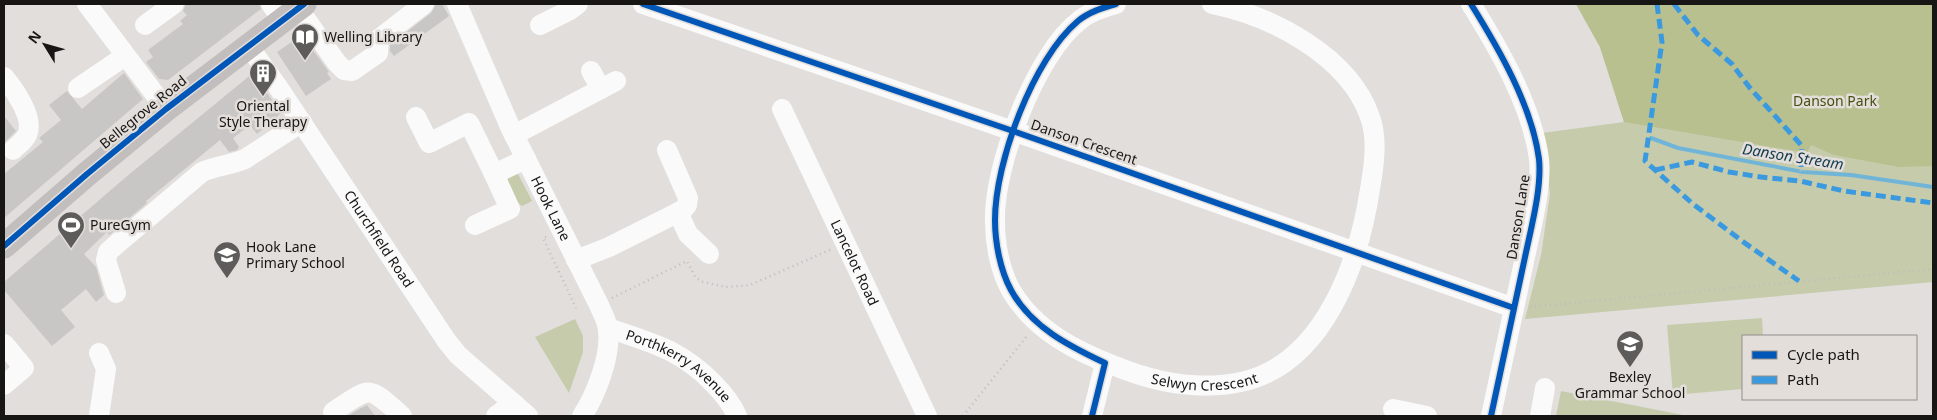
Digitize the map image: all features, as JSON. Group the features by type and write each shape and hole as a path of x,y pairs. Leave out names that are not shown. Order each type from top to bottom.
{"main road":[{"name":"Bellegrove Road","path":"4,246 87,174 166,109 248,46 289,9"}],"street":[{"path":"88,4 166,109"},
{"path":"145,25 174,4"},
{"path":"289,9 344,70 352,71 378,53 379,39 424,4"},
{"name":"Hook Lane","path":"457,4 514,135 599,305 608,328 609,346 601,375 582,416"},
{"path":"540,25 578,4"},
{"name":"Danson Crescent","path":"644,4 1013,131 1514,308"},
{"name":"Selwyn Crescent","path":"1116,4 1094,11 1070,29 1038,75 1023,105 1013,131 997,193 995,220 997,247 1011,289 1023,307 1038,323 1056,337 1105,362 1161,382 1216,385 1241,382 1261,375 1286,361 1312,337 1330,311 1345,281 1356,252 1367,210 1374,168 1375,142 1371,119 1362,98 1351,82 1323,55 1253,9 1212,4"},
{"name":"Danson Lane","path":"1471,4 1489,35 1526,110 1539,161 1538,186 1491,416"},
{"name":"Churchfield Road","path":"248,46 302,122 446,340 458,354 521,410"},
{"path":"78,88 125,56"},
{"path":"514,135 608,85 591,71"},
{"path":"4,77 22,103 28,123 27,136 8,154"},
{"name":"Lancelot Road","path":"782,109 927,416"},
{"path":"416,118 429,143 469,124 510,209 475,225"},
{"path":"116,293 106,260 108,252 202,172 213,167 245,160 302,122"},
{"path":"576,260 609,247 678,212 687,204 688,198 667,150"},
{"path":"494,174 526,159"},
{"path":"678,212 688,234 709,254"},
{"name":"Porthkerry Avenue","path":"608,328 668,349 684,358 700,370 726,397 737,416"},
{"path":"4,346 24,368 4,385"},
{"path":"99,353 106,369 99,416"},
{"path":"1092,416 1105,362"},
{"path":"1540,416 1545,388"},
{"path":"333,412 362,392 376,393 402,416"},
{"path":"1392,409 1427,416"},
{"path":"496,416 521,410"}],"path":[{"path":"1800,181 1801,167"},
{"path":"560,229 543,238 576,308"},
{"path":"607,301 687,261 695,277 703,282 726,287 750,285 836,247"},
{"path":"1514,308 1933,269"},
{"path":"962,416 1038,323"}],"green space":[{"path":"1576,4 1933,4 1933,282 1525,319 1541,255 1550,194 1542,133 1624,122 1600,47"},
{"name":"Danson Park","path":"1576,4 1933,4 1933,166 1899,167 1834,155 1811,145 1807,153 1624,122 1600,47"},
{"path":"517,172 532,201 522,206 512,197 508,187 508,177"},
{"path":"1762,318 1763,335 1742,335 1742,389 1673,395 1667,325"},
{"path":"575,319 583,336 583,352 569,393 535,337"},
{"path":"1561,391 1683,415 1556,416"}],"building":[{"path":"186,4 259,4 261,9 168,80 159,79 146,62 153,57 148,50 183,24 180,21 187,15 183,11"},
{"path":"436,4 442,4 449,16 394,56 390,51 390,45 431,13"},
{"name":"Welling Library","path":"302,35 329,72 327,73 331,79 306,96 277,52"},
{"path":"124,73 143,99 4,218 4,174 43,142 39,138 61,120 49,105 67,91 82,109"},
{"path":"253,73 281,113 257,134 250,125 233,138 239,147 237,150 229,152 220,140 146,201 147,203 109,235 107,232 84,254 96,267 104,295 96,302 86,289 61,310 75,327 52,346 4,290 4,282 126,177"},
{"path":"4,116 16,131 4,143"},
{"path":"367,405 375,416 348,416 361,408"}],"waterway":[{"name":"Danson Stream","path":"1651,138 1678,148 1803,172 1851,175 1933,187"}],"marked path":[{"path":"1657,4 1662,42 1645,161 1693,204 1799,281"},
{"path":"1674,4 1698,35 1732,64 1750,88 1802,146 1801,167"},
{"path":"1655,170 1692,162 1729,172 1800,181 1844,191 1933,203"}],"cycle path":[{"path":"4,246 166,109 304,4"},
{"path":"643,4 1013,131 1514,308"},
{"path":"1092,416 1105,363 1078,350 1052,334 1029,315 1019,303 1007,282 1001,265 997,247 995,220 997,196 1009,142 1032,85 1046,60 1062,38 1078,21 1091,13 1116,4"},
{"path":"1471,4 1503,59 1522,99 1535,139 1540,170 1535,208 1491,416"}],"place":[{"name":"Welling Library","path":"305,61"},
{"name":"Oriental Style Therapy","path":"263,97"},
{"name":"PureGym","path":"71,249"},
{"name":"Hook Lane Primary School","path":"227,279"},
{"name":"Bexley Grammar School","path":"1630,368"}]}
